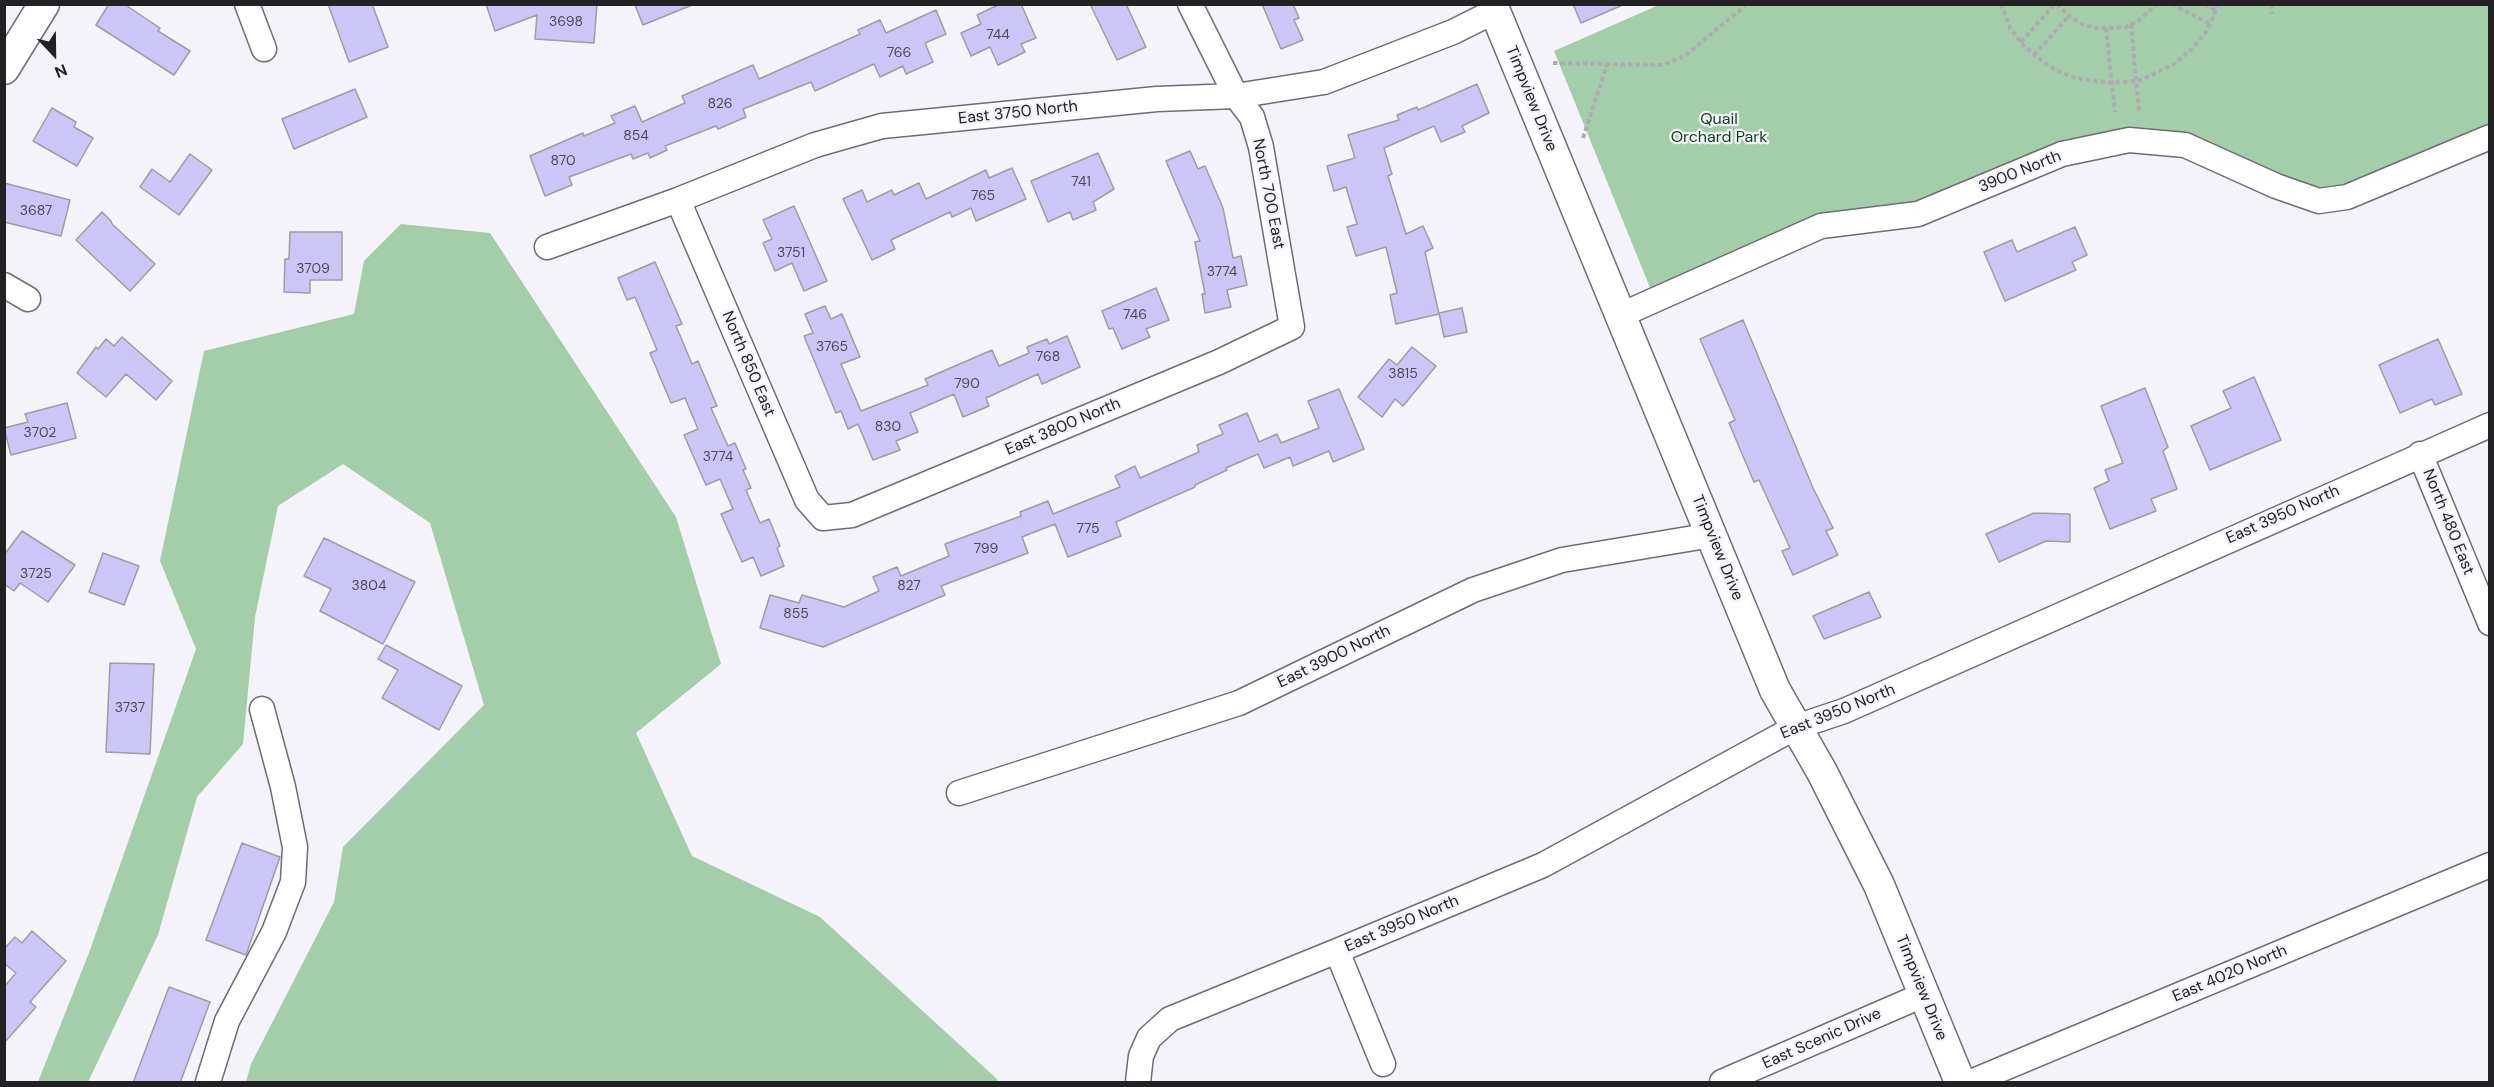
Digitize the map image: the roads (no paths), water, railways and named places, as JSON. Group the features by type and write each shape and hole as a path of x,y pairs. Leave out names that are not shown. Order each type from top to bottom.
{"street":[{"path":"4,69 44,4"},
{"path":"247,4 264,49"},
{"name":"North 700 East","path":"1190,4 1236,96 1252,117 1261,147 1292,327"},
{"name":"East 3750 North","path":"547,247 678,200 815,144 882,126 1157,99 1236,96 1324,82 1453,32 1494,8"},
{"name":"Timpview Drive","path":"1494,8 1775,690 1822,772 1879,885 1960,1083"},
{"name":"3900 North","path":"1621,315 1821,226 1918,214 2062,154 2129,140 2185,145 2276,186 2319,201 2347,197 2490,137"},
{"name":"North 850 East","path":"678,200 807,500 823,518 830,517"},
{"path":"4,285 28,299"},
{"name":"East 3800 North","path":"830,517 852,515 1219,362 1292,327"},
{"name":"East 3950 North","path":"1138,1083 1141,1056 1149,1038 1170,1019 1543,864 1796,727 1844,711 2420,454 2490,425"},
{"name":"North 480 East","path":"2420,454 2490,623"},
{"name":"East 3900 North","path":"959,793 1239,703 1484,586 1562,560 1712,535"},
{"path":"208,1083 227,1020 274,933 293,882 295,847 283,787 262,709"},
{"name":"East 4020 North","path":"1971,1083 2490,865"},
{"path":"1337,951 1383,1064"},
{"name":"East Scenic Drive","path":"1722,1083 1923,994"}],"park label":[{"name":"Quail Orchard Park","path":"1719,129"}]}
